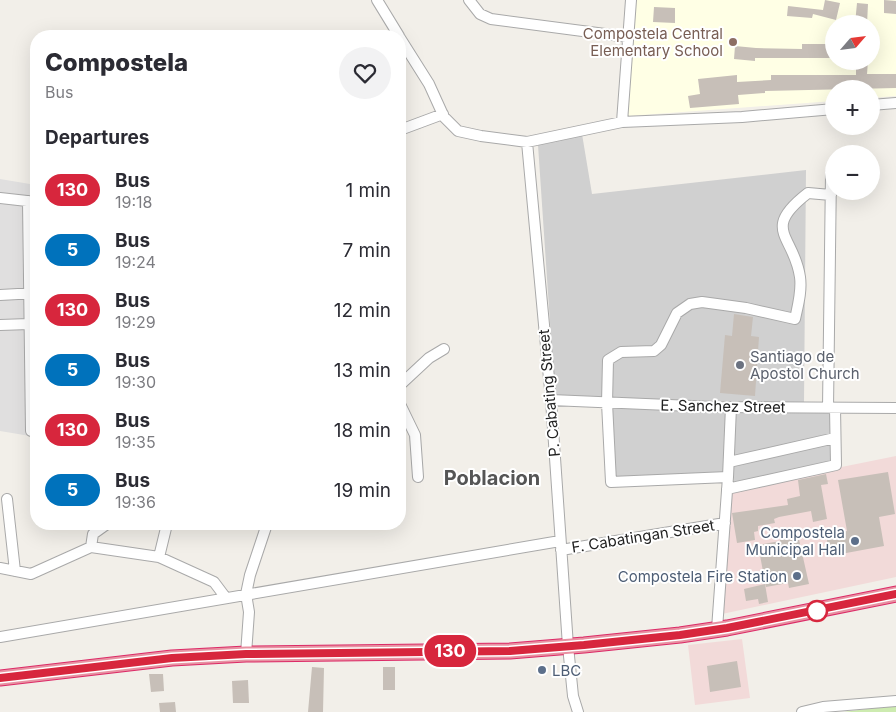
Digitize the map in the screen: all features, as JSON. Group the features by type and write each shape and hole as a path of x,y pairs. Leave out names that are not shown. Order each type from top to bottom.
{"highway":[{"path":"0,678 172,658 246,654 510,651 568,646 717,630 896,594"}],"street":[{"path":"377,0 396,30"},
{"path":"469,0 480,14 491,19 628,37"},
{"path":"622,122 631,0"},
{"path":"406,47 429,84 443,114 458,131 481,136 527,142 622,122 742,117 825,110"},
{"path":"880,104 896,103"},
{"path":"406,128 443,114"},
{"name":"P. Cabating Street","path":"527,142 551,400 568,646 573,696 578,712"},
{"path":"728,477 611,482 607,403 608,360 621,352 654,351 662,346 677,314 690,304 702,302 746,308 795,319 800,296 800,278 796,261 783,234 783,220 794,204 808,193 825,194"},
{"path":"0,198 30,201"},
{"path":"727,489 836,465 832,408 831,200"},
{"path":"0,295 30,293"},
{"path":"30,314 30,378"},
{"path":"0,325 29,324"},
{"path":"406,379 428,358 444,349"},
{"name":"E. Sanchez Street","path":"551,400 731,407 896,408"},
{"path":"717,630 731,407"},
{"path":"406,416 415,435 418,478"},
{"path":"729,462 835,438"},
{"path":"7,500 15,571"},
{"name":"F. Cabatingan Street","path":"0,637 246,594 560,545 725,523"},
{"path":"90,546 93,534 99,530"},
{"path":"160,557 166,530"},
{"path":"246,654 249,612 246,594 250,575 265,530"},
{"path":"0,568 31,574 90,546 160,557 214,582 226,598"},
{"path":"802,712 823,707 896,702"}],"shaded area":[{"name":"Compostela Central Elementary School","path":"634,0 896,0 896,96 880,97 880,80 825,80 825,102 628,116"},
{"path":"582,134 592,194 806,170 804,403 555,397 538,145"},
{"path":"0,179 30,184 30,436 0,431"},
{"path":"612,408 832,410 835,463 734,484 734,477 722,475 616,479"},
{"path":"896,456 896,577 722,614 729,492"},
{"path":"742,639 750,698 695,705 688,645"}],"green space":[{"path":"896,705 896,712 844,712"}],"building":[{"path":"825,0 840,3 837,15 825,15 825,17 813,14 812,18 787,16 788,6 823,10"},
{"path":"884,0 896,1 896,14 884,13"},
{"path":"857,3 868,4 867,15 856,15"},
{"path":"654,7 675,8 675,23 653,22"},
{"path":"802,44 825,44 825,58 755,58 755,61 734,59 735,46 802,49"},
{"path":"856,70 867,70 867,74 896,74 896,88 880,88 880,80 825,80 825,90 765,91 765,93 738,95 739,104 690,108 688,96 700,94 698,79 737,75 737,82 771,80 771,75 856,75"},
{"name":"Santiago de Apostol Church","path":"734,314 753,317 751,336 759,337 755,396 720,393 725,335 732,336"},
{"path":"888,472 895,514 879,517 884,546 830,556 826,535 847,531 838,480"},
{"path":"826,474 828,484 821,485 827,519 813,522 811,511 779,517 774,519 775,523 758,526 758,531 754,532 755,540 737,543 732,513 788,505 787,499 800,496 798,480"},
{"path":"798,535 809,584 789,588 788,583 766,587 758,545"},
{"path":"765,584 768,602 759,604 758,599 746,601 744,589"},
{"path":"737,661 741,687 710,692 707,666"},
{"path":"312,667 324,668 323,712 308,712"},
{"path":"383,667 395,667 395,690 383,690"},
{"path":"149,674 163,674 164,691 151,692"},
{"path":"248,680 249,703 233,703 232,681"},
{"path":"175,702 176,712 160,712 159,703"}],"bus line":[{"name":"130","path":"0,678 172,658 246,654 510,651 584,645 727,628 896,594"}],"place":[{"name":"Compostela Central Elementary School","path":"733,42"},
{"name":"Santiago de Apostol Church","path":"740,365"},
{"name":"Compostela Municipal Hall","path":"855,541"},
{"name":"Compostela Fire Station","path":"797,576"},
{"name":"LBC","path":"542,670"}],"district":[{"name":"Poblacion","path":"492,478"}]}
